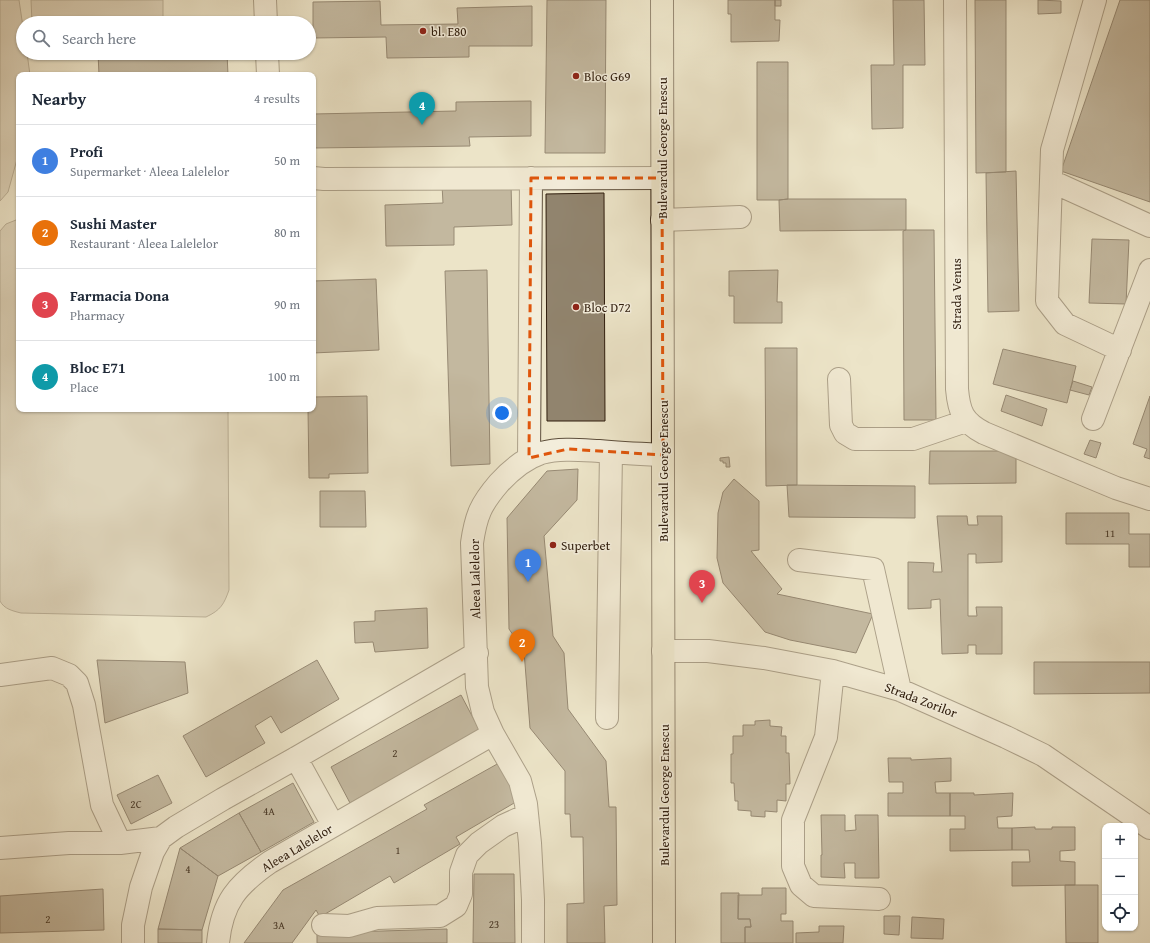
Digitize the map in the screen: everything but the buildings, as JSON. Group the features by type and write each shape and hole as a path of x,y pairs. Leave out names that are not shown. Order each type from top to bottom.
{"main road":[{"name":"Bulevardul George Enescu","path":"662,0 664,943"}],"street":[{"path":"265,0 266,16"},
{"name":"Strada Venus","path":"955,0 957,389 961,413 966,421"},
{"path":"1095,0 1052,150 1047,301 1065,324 1120,350"},
{"path":"267,60 268,72"},
{"path":"529,458 532,178"},
{"path":"316,179 324,180 662,178"},
{"path":"1051,181 1150,226"},
{"path":"662,220 740,217"},
{"path":"1093,419 1150,270"},
{"path":"840,379 841,425 845,433 855,439 913,439 966,421 984,434 1116,488 1150,499"},
{"name":"Aleea Lalelelor","path":"533,943 531,864 526,804 520,781 482,712 477,687 472,543 475,524 479,511 488,495 505,477 529,458 542,453 568,450 663,455"},
{"path":"607,718 611,452"},
{"path":"799,560 873,569 900,690"},
{"name":"Strada Zorilor","path":"663,651 708,651 764,658 833,672 900,690 992,730 1043,755 1150,828"},
{"path":"133,943 133,925 141,887 153,852 161,838 203,811 476,653"},
{"path":"0,675 52,668 69,675 76,683 84,706 102,805 120,843"},
{"path":"833,672 826,737 794,820 793,866 801,885 814,896 879,899"},
{"name":"Aleea Lalelelor","path":"218,943 224,914 231,898 255,873 270,862 493,734"},
{"path":"296,758 334,826"},
{"path":"323,925 349,926 377,918 440,916 456,906 462,894 461,872 466,855 479,843 503,826 527,815"},
{"path":"0,848 69,843 120,843 161,838"}],"highlighted area":[{"path":"531,178 662,178 663,455 568,449 529,458"}],"shaded area":[{"path":"0,0 19,0 21,16 16,16 16,60 28,60 30,72 16,72 16,163 8,192 0,201"},
{"path":"31,0 163,0 163,16 32,16"},
{"path":"16,220 16,412 228,412 229,590 221,606 215,612 206,617 21,613 6,608 0,601 0,231 6,224"}],"place":[{"name":"bl. E80","path":"423,31"},
{"name":"Bloc G69","path":"576,76"},
{"name":"Bloc E71","path":"422,125"},
{"name":"Bloc D72","path":"576,307"},
{"name":"Superbet","path":"553,545"},
{"name":"Profi","path":"528,582"},
{"name":"Farmacia Dona","path":"702,603"},
{"name":"Sushi Master","path":"522,662"}]}
